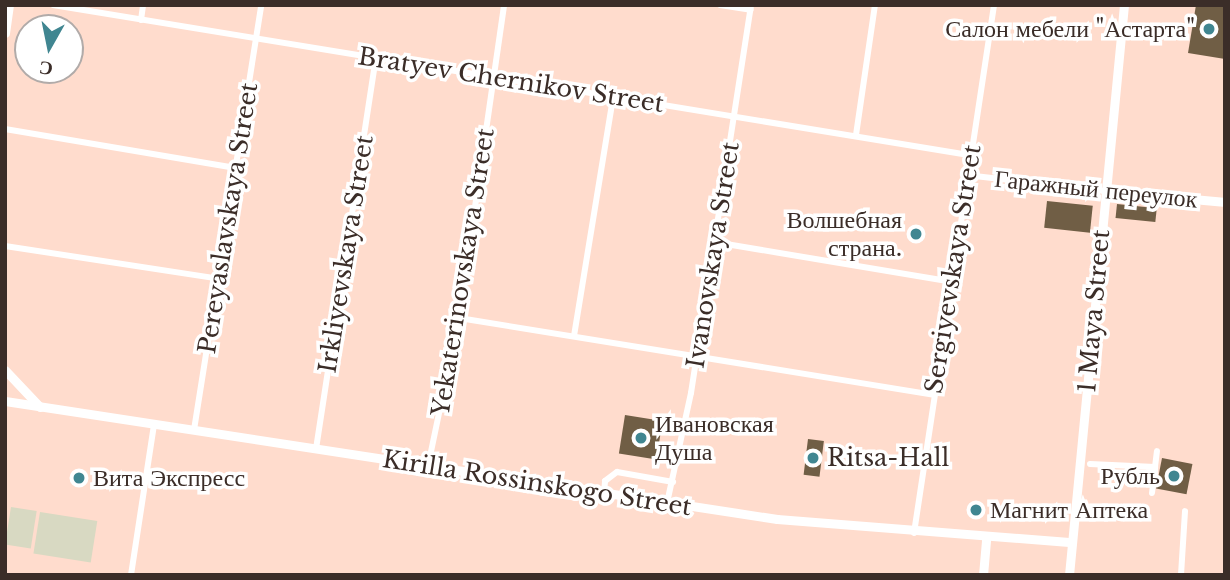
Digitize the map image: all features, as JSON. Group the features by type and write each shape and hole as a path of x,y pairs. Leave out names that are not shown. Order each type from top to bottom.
{"main road":[{"path":"5,33 9,5"},
{"name":"1 Maya Street","path":"1069,575 1124,5"},
{"name":"Гаражный переулок","path":"1105,194 1225,202"},
{"path":"5,370 40,407"},
{"name":"Kirilla Rossinskogo Street","path":"5,401 667,503 914,533 1072,542"},
{"path":"983,575 986,537"}],"street":[{"name":"Bratyev Chernikov Street","path":"53,5 969,155"},
{"path":"141,20 143,5"},
{"name":"Pereyaslavskaya Street","path":"194,430 221,279 261,5"},
{"name":"Yekaterinovskaya Street","path":"428,466 459,318 504,5"},
{"path":"720,5 751,8"},
{"path":"856,135 875,5"},
{"name":"Sergiyevskaya Street","path":"914,533 969,155 994,5"},
{"name":"Ivanovskaya Street","path":"667,503 696,356 751,8"},
{"name":"Irkliyevskaya Street","path":"316,449 376,59"},
{"path":"574,336 613,97"},
{"path":"5,129 236,168"},
{"name":"Гаражный переулок","path":"966,175 1105,194"},
{"path":"714,242 951,282"},
{"path":"5,246 221,279"},
{"path":"459,318 934,395"},
{"path":"131,575 154,424"},
{"path":"1152,493 1157,451"},
{"path":"1090,464 1155,467"},
{"path":"604,493 605,481 617,472 673,482"},
{"path":"1181,575 1185,511"}],"green space":[{"path":"11,507 37,511 31,549 5,545"},
{"path":"40,512 97,521 91,563 33,553"}],"building":[{"name":"Салон мебели \"Астарта\"","path":"1196,5 1225,5 1225,59 1188,53"},
{"path":"1047,201 1093,206 1090,233 1044,228"},
{"path":"1117,204 1157,208 1155,222 1116,218"},
{"name":"Ивановская Душа","path":"625,415 663,421 656,459 619,454"},
{"name":"Ritsa-Hall","path":"808,439 824,441 819,477 804,475"},
{"name":"Рубль","path":"1162,458 1192,464 1187,494 1156,488"}],"place":[{"name":"Салон мебели \"Астарта\"","path":"1209,29"},
{"name":"Волшебная страна.","path":"916,234"},
{"name":"Ивановская Душа","path":"641,438"},
{"name":"Ritsa-Hall","path":"813,458"},
{"name":"Рубль","path":"1174,476"},
{"name":"Вита Экспресс","path":"79,478"},
{"name":"Магнит Аптека","path":"976,510"}]}
